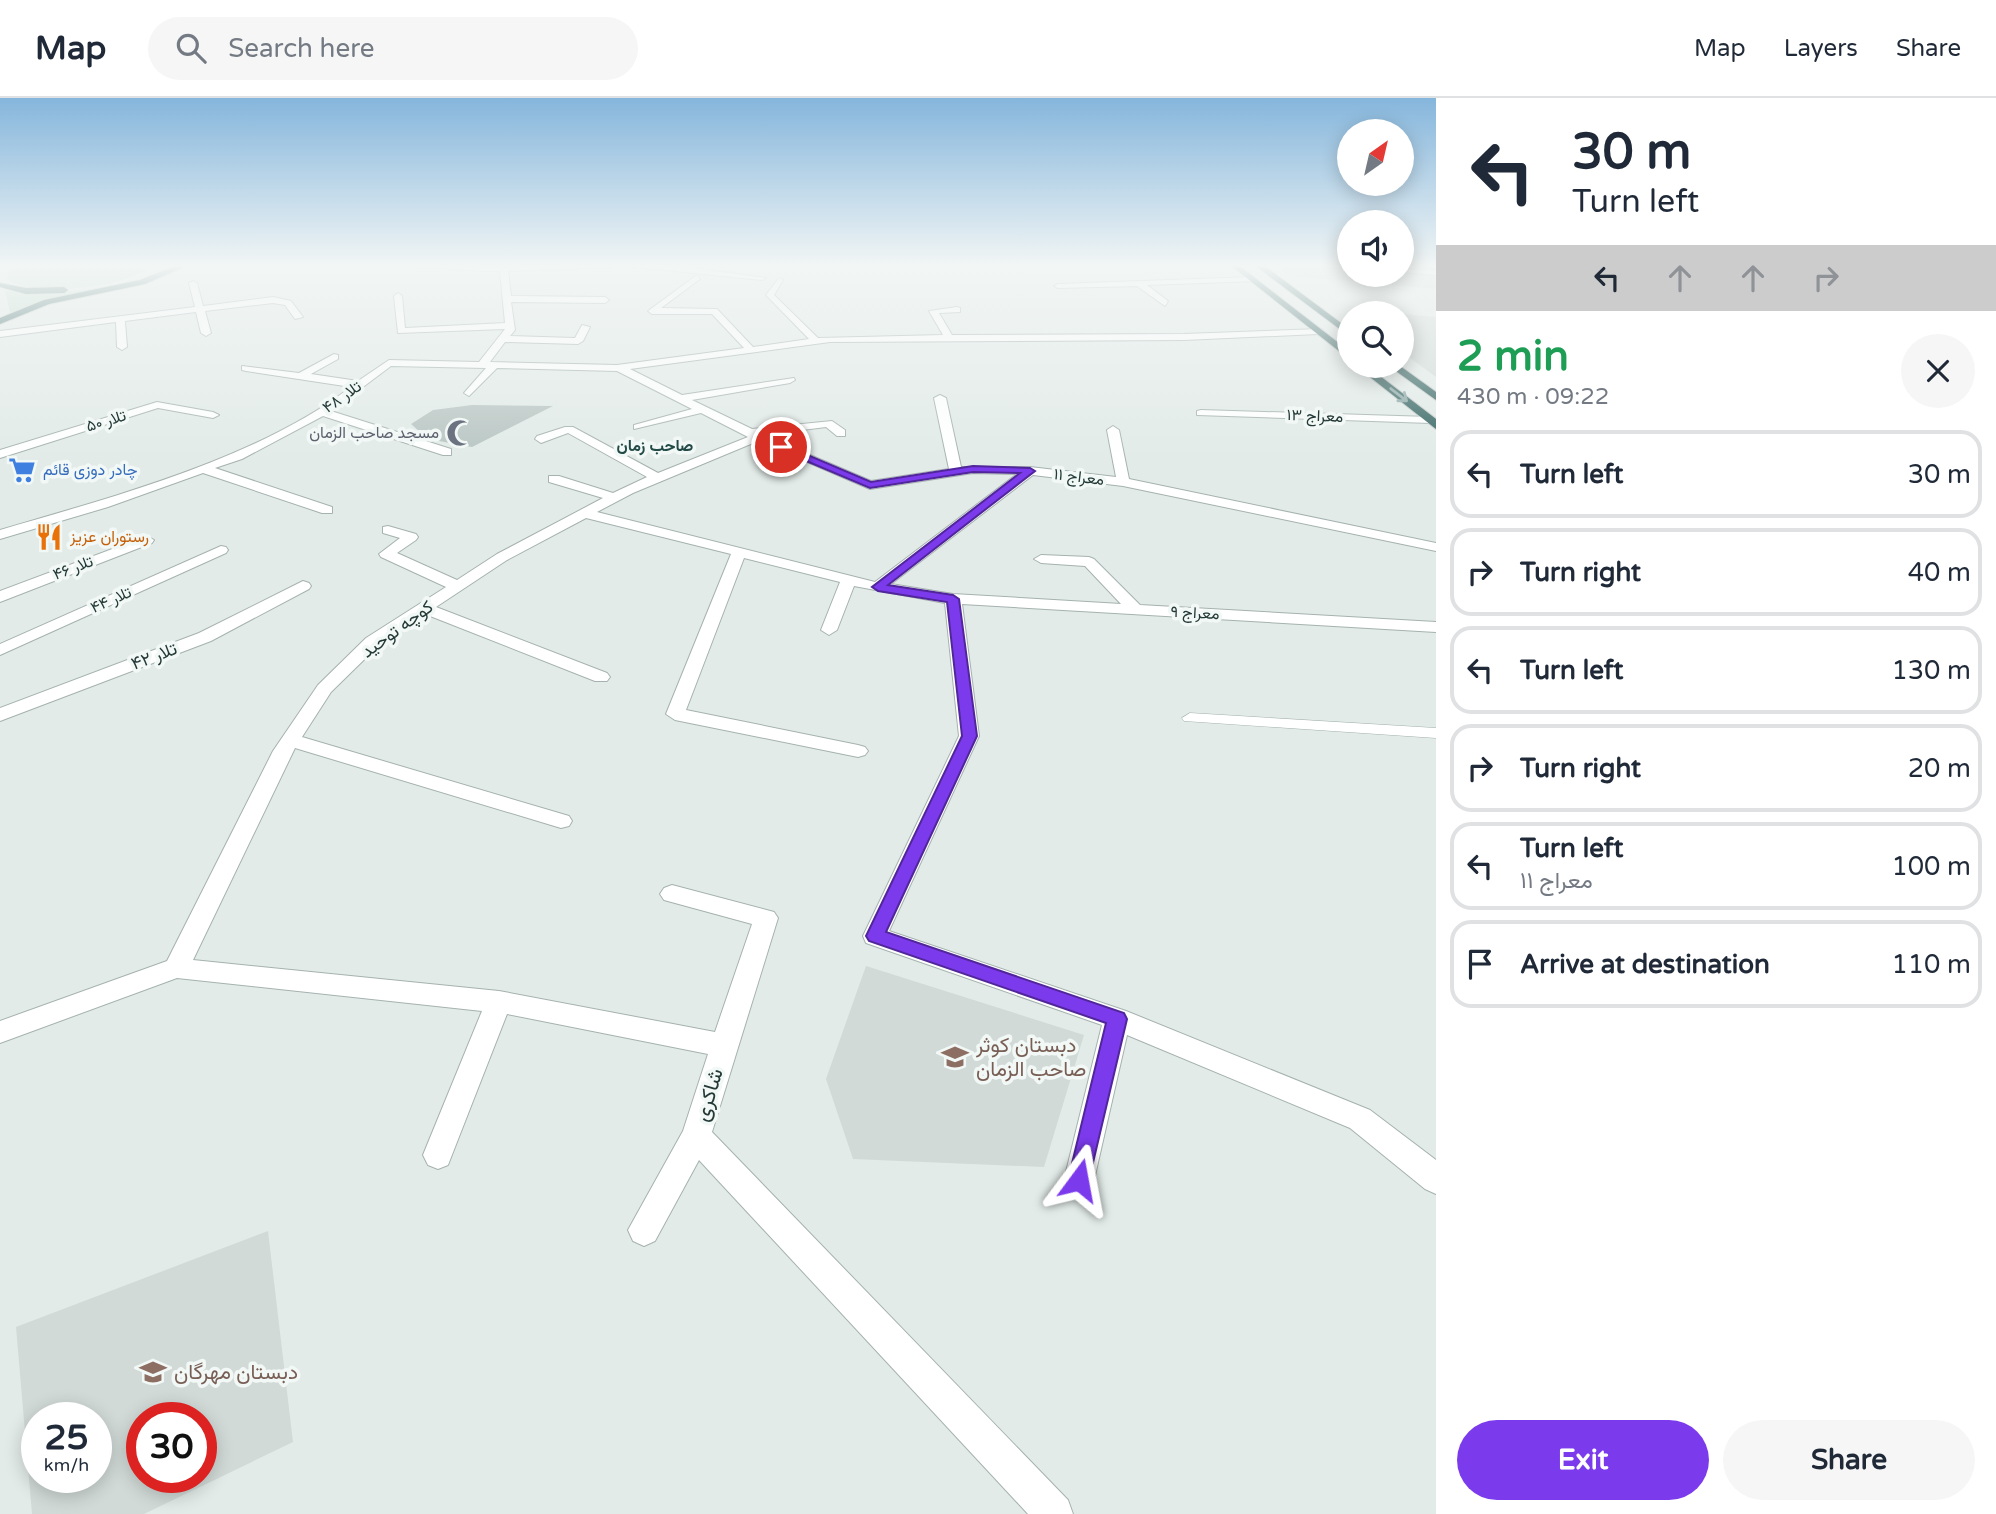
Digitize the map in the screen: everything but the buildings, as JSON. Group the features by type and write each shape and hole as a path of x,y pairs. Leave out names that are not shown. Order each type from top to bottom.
{"highway":[{"path":"1318,331 1337,346"},
{"path":"1377,378 1433,423"},
{"path":"1410,378 1436,397"}],"street":[{"path":"0,334 31,330"},
{"path":"121,330 122,347"},
{"path":"401,330 421,330"},
{"path":"469,393 510,330"},
{"path":"502,339 578,341 584,330"},
{"path":"732,330 751,350"},
{"path":"805,330 816,341"},
{"path":"944,330 949,338"},
{"path":"617,368 816,341 1184,337 1318,331"},
{"path":"301,376 334,358"},
{"name":"تلار ۴۸","path":"0,535 103,504 238,456 322,412 389,363 617,368"},
{"path":"565,382 576,367"},
{"path":"246,368 360,385"},
{"name":"معراج ۱۱","path":"617,368 627,369 754,435 870,485 956,471 1030,471 1123,482 1436,547"},
{"path":"682,398 790,380"},
{"path":"940,398 956,471"},
{"path":"120,405 143,409"},
{"name":"تلار ۵۰","path":"0,454 157,405 213,415"},
{"path":"638,427 703,409"},
{"path":"322,412 447,452"},
{"name":"معراج ۱۳","path":"1200,413 1433,423"},
{"name":"کوچه توحید","path":"176,968 290,740 324,688 372,642 502,557 614,497 754,435 828,423 841,433"},
{"path":"541,439 569,429 658,478"},
{"path":"1113,430 1123,482"},
{"path":"202,468 327,510"},
{"path":"878,587 1030,471"},
{"path":"554,479 614,497"},
{"name":"معراج ۹","path":"583,513 878,587 953,599 1436,627"},
{"path":"388,530 411,537 386,554 458,586"},
{"name":"تلار ۴۶","path":"0,597 147,540"},
{"name":"تلار ۴۴","path":"0,650 221,550"},
{"path":"739,552 675,714 859,751"},
{"path":"1041,559 1089,562 1136,610"},
{"path":"829,630 849,580"},
{"name":"تلار ۴۲","path":"0,715 205,637 303,586"},
{"path":"953,599 969,736 876,936 1117,1019 1360,1119 1436,1179"},
{"path":"424,608 601,677"},
{"path":"290,740 561,821"},
{"path":"672,894 766,918 723,1045"},
{"path":"0,1032 176,968"},
{"name":"شاکری","path":"176,968 499,1002 723,1045 696,1136 1054,1514"},
{"path":"438,1155 499,1002"},
{"path":"1079,1180 1117,1019"},
{"path":"644,1230 696,1136"}],"lane":[{"path":"1191,718 1436,733"}],"shaded area":[{"path":"1414,330 1436,330 1436,377 1414,361"},
{"name":"دبستان کوثر صاحب الزمان","path":"866,966 1084,1035 1044,1167 853,1159 826,1079"},
{"name":"دبستان مهرگان","path":"268,1231 293,1442 217,1479 217,1402 126,1402 126,1493 187,1493 144,1514 32,1514 30,1493 112,1493 112,1402 22,1402 16,1327"}],"place":[{"name":"مسجد صاحب الزمان","path":"460,433"},
{"name":"چادر دوزی قائم","path":"22,470"},
{"name":"رستوران عزیز","path":"49,537"},
{"name":"دبستان کوثر صاحب الزمان","path":"955,1057"},
{"name":"دبستان مهرگان","path":"153,1372"}],"district":[{"name":"صاحب زمان","path":"655,446"}],"route":[{"path":"781,447 878,486 973,469 1030,471 878,587 953,599 969,736 876,936 1117,1019 1079,1180"}]}
